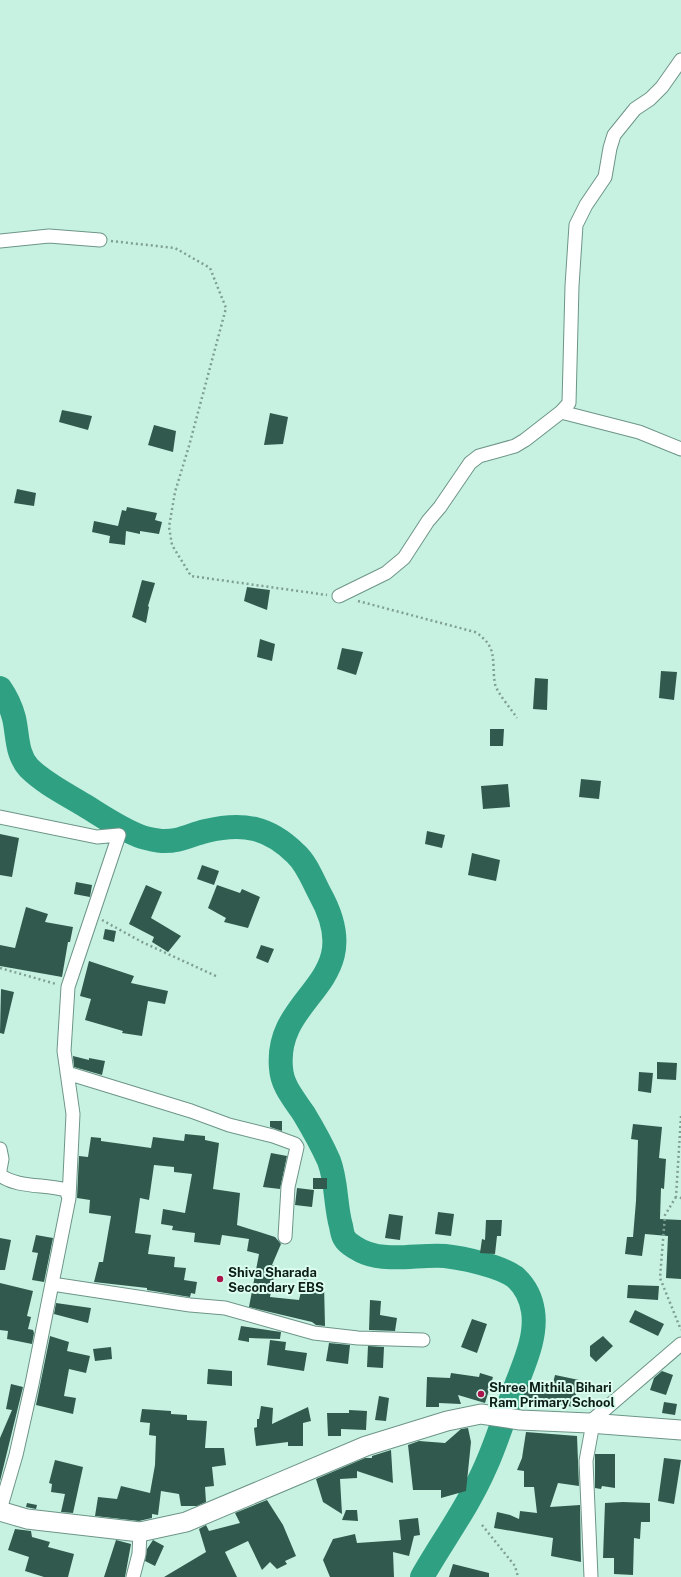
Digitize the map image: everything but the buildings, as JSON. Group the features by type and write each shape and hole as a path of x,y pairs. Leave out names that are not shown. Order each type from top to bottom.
{"street":[{"path":"339,596 386,573 404,558 428,521 440,507 470,463 479,456 520,443 561,412 569,403 572,286 576,225 586,205 605,177 614,135 635,109 650,99 662,87 681,60"},
{"path":"0,241 49,236 100,240"},
{"path":"561,412 639,432 681,449"},
{"path":"0,817 97,837 119,835 68,987 64,1051 73,1114 69,1198 17,1448 0,1510 27,1519 140,1532 186,1522 366,1446 447,1421 481,1414 520,1420 591,1423 681,1430"},
{"path":"67,1073 190,1111 229,1125 273,1136 296,1144 297,1147 288,1187 285,1237"},
{"path":"0,1149 2,1159 0,1170"},
{"path":"0,1175 6,1180 66,1190 69,1198"},
{"path":"52,1284 190,1305 225,1308 314,1333 358,1338 423,1340"},
{"path":"592,1577 586,1461 591,1423 681,1344"},
{"path":"133,1577 139,1554 140,1532"}],"path":[{"path":"100,240 175,248 210,268 226,308 189,446 175,492 168,527 172,545 191,576 339,596 475,632 487,640 494,663 495,685 517,718"},
{"path":"92,914 142,942 218,976"},
{"path":"0,968 68,987"},
{"path":"681,1116 676,1197 665,1215 660,1278 681,1330"},
{"path":"676,1197 681,1198"},
{"path":"482,1524 515,1566 518,1577"}],"waterway":[{"path":"0,688 12,710 20,751 29,768 48,783 120,827 142,837 161,841 179,839 219,828 244,827 265,832 276,838 300,858 307,868 320,894 332,924 334,949 328,969 317,987 291,1022 283,1043 281,1068 286,1087 311,1125 332,1169 339,1218 344,1237 349,1243 358,1249 375,1256 445,1256 491,1266 515,1277 527,1292 531,1301 534,1321 526,1360 485,1468 463,1510 422,1577"}],"place":[{"name":"Shiva Sharada Secondary EBS","path":"220,1279"},
{"name":"Shree Mithila Bihari Ram Primary School","path":"481,1394"}]}
